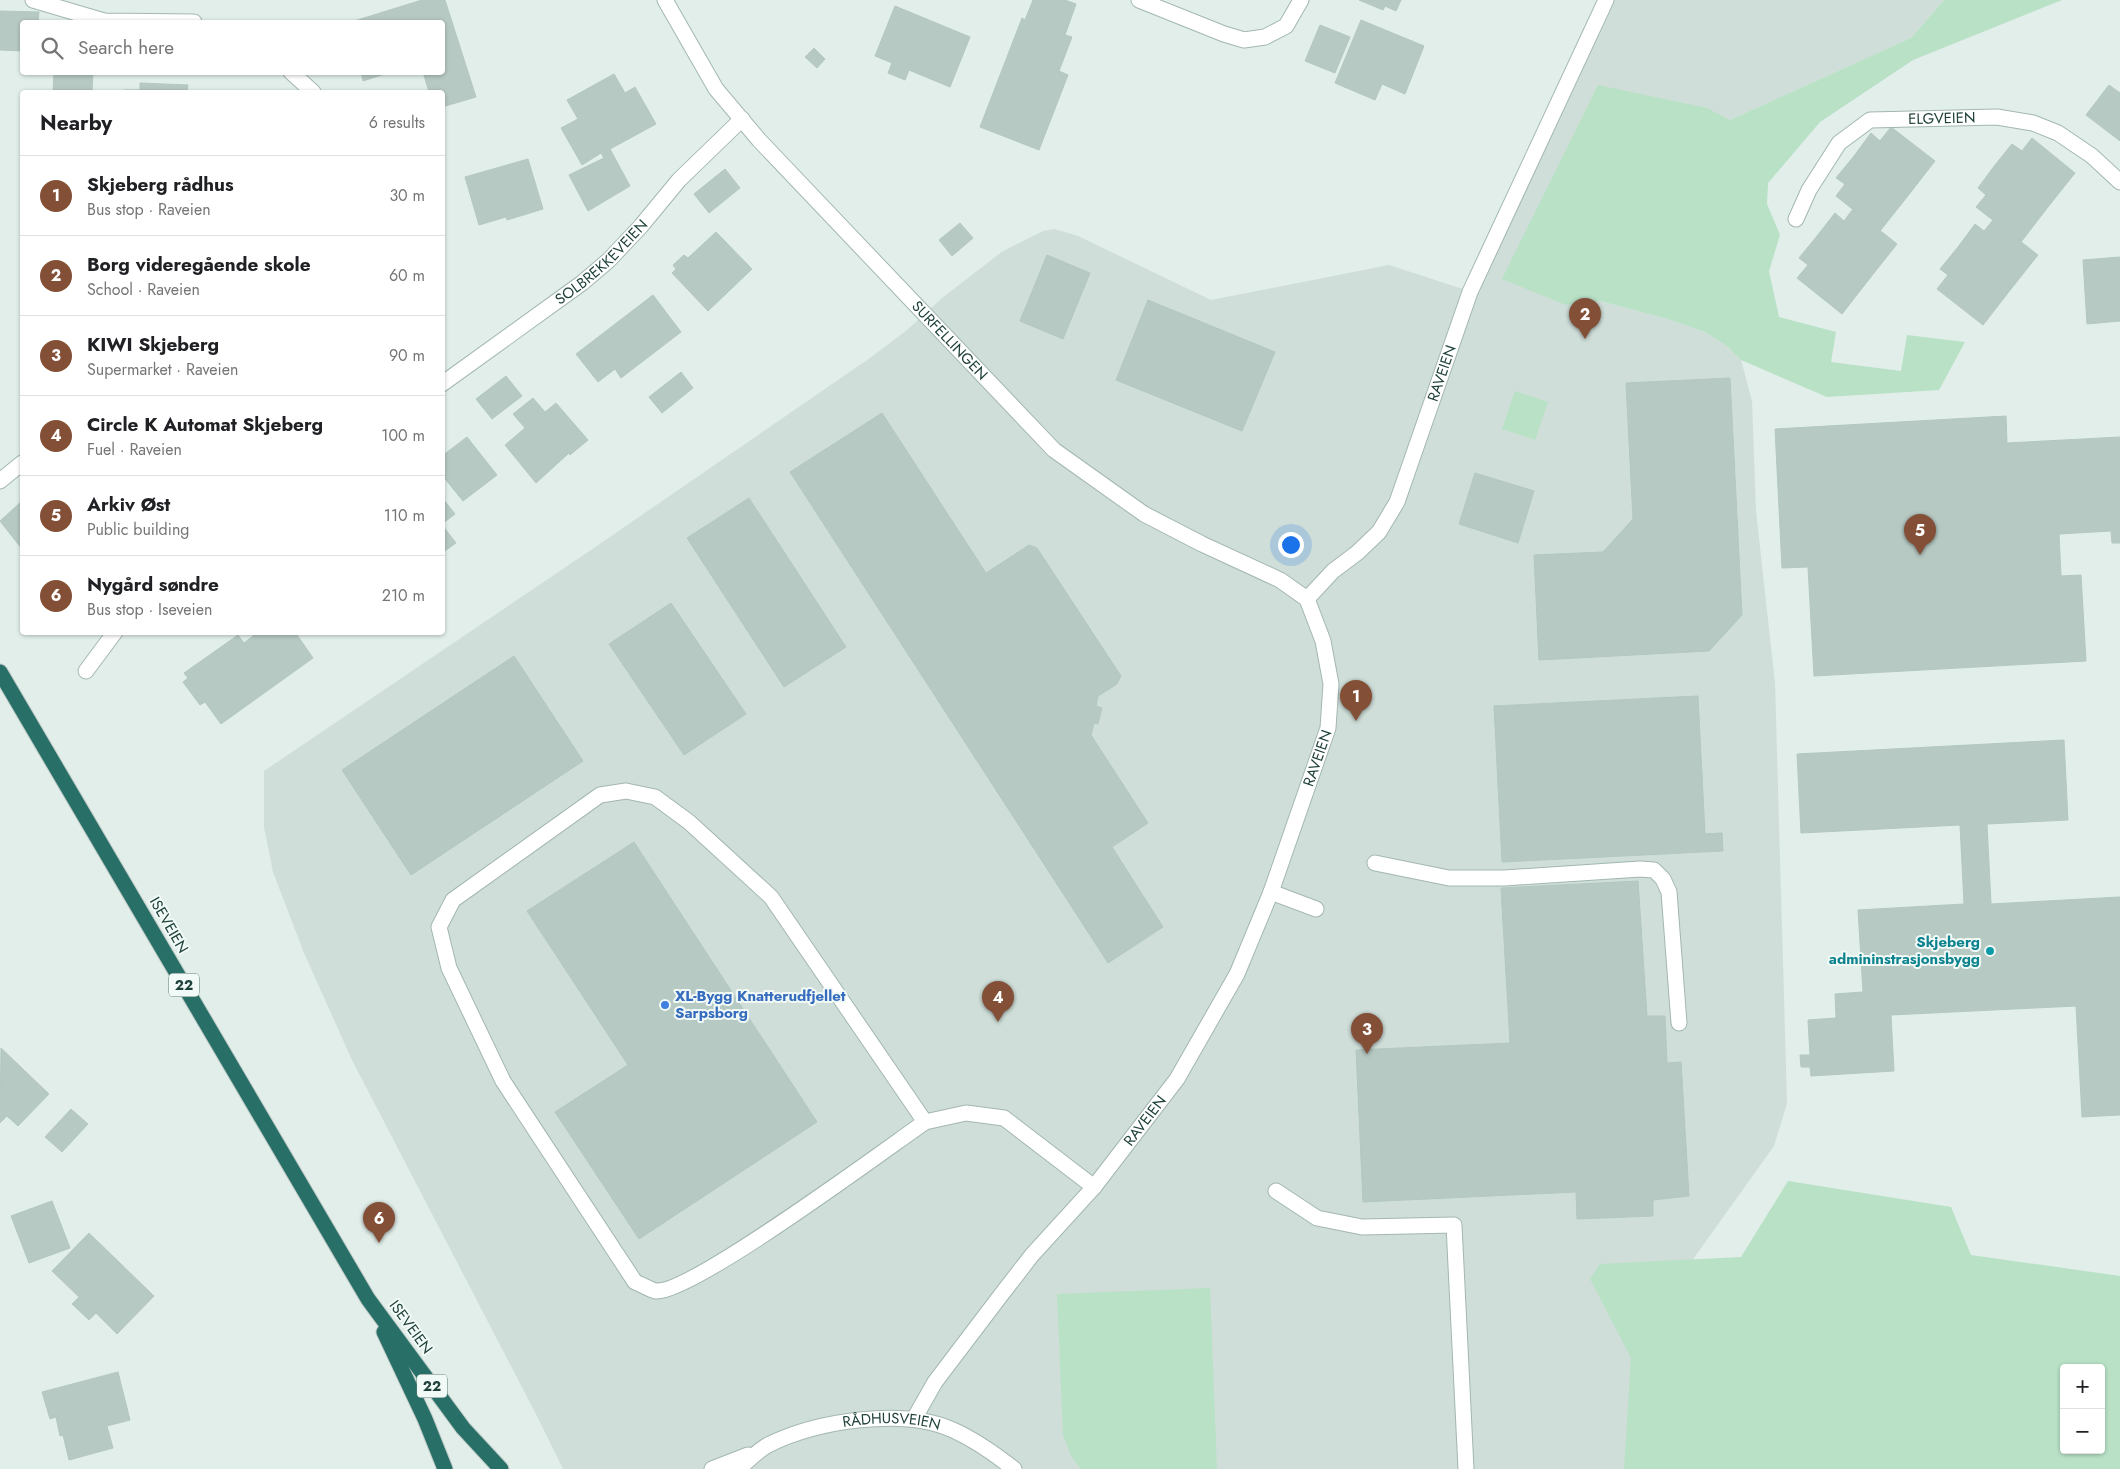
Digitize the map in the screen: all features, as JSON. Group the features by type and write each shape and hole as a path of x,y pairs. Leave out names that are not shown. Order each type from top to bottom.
{"highway":[{"name":"ISEVEIEN","path":"0,672 368,1299 425,1419 446,1469"},
{"name":"ISEVEIEN","path":"368,1299 463,1428 501,1469"}],"street":[{"path":"33,0 101,20"},
{"name":"SURFELLINGEN","path":"664,0 716,89 876,265 1054,450 1144,514 1202,544 1280,580 1307,599"},
{"path":"1139,0 1224,34 1244,40 1265,37 1286,26 1301,0"},
{"name":"RAVEIEN","path":"914,1419 935,1382 1001,1295 1032,1255 1094,1186 1177,1079 1237,974 1271,892 1328,728 1331,684 1323,641 1307,599 1333,571 1357,553 1379,532 1397,502 1470,292 1606,0"},
{"path":"294,75 311,90"},
{"name":"ELGVEIEN","path":"1796,219 1809,190 1839,143 1870,120 1998,116 2033,123 2065,138 2092,156 2120,182"},
{"name":"SOLBREKKEVEIEN","path":"445,382 582,283 602,266 641,226 679,180 742,119"},
{"path":"0,481 20,465"},
{"path":"86,671 113,635"},
{"path":"926,1122 771,897 689,822 655,797 626,791 600,794 453,900 439,927 450,968 503,1081 635,1282 656,1291 679,1285 742,1249 926,1122 966,1113 1004,1118 1094,1186"},
{"path":"1375,863 1448,878 1504,878 1640,869 1654,870 1663,879 1669,892 1679,1023"},
{"path":"1271,892 1316,910"},
{"path":"1276,1191 1317,1218 1362,1227 1454,1225 1466,1469"},
{"name":"RÅDHUSVEIEN","path":"712,1469 816,1427 876,1418 914,1419 952,1429 992,1452 1014,1469"},
{"name":"RÅDHUSVEIEN","path":"738,1469 761,1450"}],"shaded area":[{"path":"1606,0 1944,0 1911,38 1730,120 1600,301 1668,319 1705,332 1727,346 1741,360 1752,401 1756,511 1775,683 1787,1103 1774,1146 1666,1297 1638,1469 563,1469 352,1060 304,953 273,872 264,827 264,771 591,550 870,358 907,330 942,298 1003,251 1043,231 1054,229 1078,236 1211,300 1389,265 1469,291"}],"green space":[{"path":"1944,0 2062,0 1913,60 1820,122 1768,183 1767,204 1780,235 1769,271 1779,317 1836,332 1831,362 1901,371 1907,335 1965,342 1939,390 1827,397 1741,360 1727,346 1705,332 1668,319 1600,301 1566,305 1502,279 1598,85 1707,108 1730,120 1911,38"},
{"path":"1515,391 1548,402 1535,440 1502,429"},
{"path":"1788,1181 1951,1207 1971,1255 2120,1276 2120,1469 1624,1469 1631,1358 1590,1279 1600,1264 1741,1257"},
{"path":"1210,1288 1217,1469 1081,1469 1071,1456 1063,1434 1057,1294"}],"building":[{"path":"422,0 441,0 435,20 357,20"},
{"path":"441,0 445,0 476,97 445,106 445,90 428,90 424,75 445,75 445,20 435,20"},
{"path":"1033,0 1065,0 1076,4 1065,35 1072,37 1059,71 1068,75 1039,150 980,127 1022,18 1025,20"},
{"path":"1359,0 1401,0 1396,11 1385,6 1383,10"},
{"path":"895,6 970,37 950,87 909,70 905,80 888,73 892,63 875,56"},
{"path":"0,11 39,12 38,20 20,20 20,51 0,50"},
{"path":"1361,20 1424,46 1405,94 1382,84 1375,100 1335,83"},
{"path":"1320,25 1350,37 1335,73 1305,61"},
{"path":"814,48 825,59 817,68 805,57"},
{"path":"614,74 625,93 635,87 656,124 610,149 630,186 588,211 569,175 604,158 601,153 582,165 561,128 578,119 567,100"},
{"path":"54,75 93,75 92,90 53,90"},
{"path":"362,75 382,75 363,81"},
{"path":"140,83 188,85 187,90 140,90"},
{"path":"2109,85 2120,93 2120,141 2086,115"},
{"path":"1891,127 1935,161 1907,197 1854,156 1871,133 1880,141"},
{"path":"2032,138 2075,173 2048,207 1995,165 2012,144 2022,151"},
{"path":"1854,156 1907,197 1880,231 1836,196 1845,184 1836,178"},
{"path":"528,159 543,209 507,220 506,217 479,225 465,177"},
{"path":"1995,165 2048,207 2021,242 1976,207 1986,195 1978,188"},
{"path":"725,169 740,188 709,213 694,194"},
{"path":"1853,209 1897,244 1870,278 1817,236 1835,213 1844,221"},
{"path":"1993,220 2038,255 2011,289 1958,247 1975,224 1984,231"},
{"path":"960,223 973,238 952,256 939,240"},
{"path":"716,232 752,269 708,311 672,273 676,269 673,265 684,255 688,258"},
{"path":"1817,236 1870,278 1842,314 1797,278 1808,265 1799,258"},
{"path":"1958,247 2011,289 1983,325 1937,289 1948,275 1940,269"},
{"path":"1047,255 1090,273 1063,339 1020,321"},
{"path":"2120,257 2120,321 2087,324 2083,260"},
{"path":"653,295 681,332 621,378 615,369 598,382 576,354"},
{"path":"1148,300 1275,352 1242,431 1116,380"},
{"path":"681,372 693,388 662,413 649,397"},
{"path":"506,376 522,396 492,419 476,399"},
{"path":"1730,378 1742,615 1709,651 1539,660 1534,555 1603,552 1633,519 1626,383"},
{"path":"533,398 545,412 556,403 588,440 570,455 569,453 536,483 505,445 525,428 513,414"},
{"path":"882,413 986,573 1029,545 1037,548 1121,676 1117,684 1098,696 1096,706 1102,708 1098,724 1094,723 1091,735 1148,823 1112,847 1163,927 1108,963 790,472"},
{"path":"2006,416 2007,443 2120,437 2120,543 2112,543 2111,531 2059,534 2061,576 2081,575 2086,661 1814,676 1808,567 1782,568 1775,429"},
{"path":"467,437 497,475 463,501 445,479 445,454"},
{"path":"1475,473 1534,491 1518,543 1459,524"},
{"path":"749,498 846,647 784,687 687,538"},
{"path":"445,501 455,514 445,522"},
{"path":"20,503 20,546 0,521"},
{"path":"445,529 456,543 445,551"},
{"path":"671,603 746,714 684,755 609,644"},
{"path":"238,635 244,643 254,635 297,635 313,658 221,724 205,702 200,705 183,682 188,678 184,673"},
{"path":"514,656 583,761 411,875 342,770"},
{"path":"1698,696 1705,834 1722,833 1723,851 1502,862 1494,706"},
{"name":"Skjeberg admininstrasjonsbygg","path":"2064,740 2068,820 1987,824 1991,904 2120,897 2120,1115 2082,1117 2076,1006 1891,1015 1894,1071 1811,1076 1810,1067 1801,1067 1800,1055 1810,1055 1808,1020 1836,1018 1835,994 1863,992 1858,910 1964,904 1960,825 1801,833 1797,754"},
{"path":"634,842 817,1122 639,1239 555,1112 628,1065 527,911"},
{"path":"1638,881 1647,1016 1665,1016 1667,1063 1681,1062 1689,1196 1653,1200 1653,1216 1577,1219 1576,1192 1363,1202 1356,1050 1510,1043 1501,888"},
{"path":"1,1048 49,1094 18,1126 7,1116 0,1123"},
{"path":"71,1109 88,1124 62,1152 45,1137"},
{"path":"52,1201 70,1248 29,1263 11,1216"},
{"path":"89,1233 154,1296 117,1334 96,1313 89,1320 72,1304 79,1297 52,1271"},
{"path":"118,1372 130,1420 107,1426 113,1448 69,1460 63,1435 60,1436 56,1417 50,1419 42,1392"}],"place":[{"name":"Borg videregående skole","path":"1585,339"},
{"name":"Arkiv Øst","path":"1920,555"},
{"name":"Skjeberg rådhus","path":"1356,721"},
{"name":"Skjeberg admininstrasjonsbygg","path":"1990,951"},
{"name":"XL-Bygg Knatterudfjellet Sarpsborg","path":"665,1005"},
{"name":"Circle K Automat Skjeberg","path":"998,1022"},
{"name":"KIWI Skjeberg","path":"1367,1054"},
{"name":"Nygård søndre","path":"379,1243"}]}
